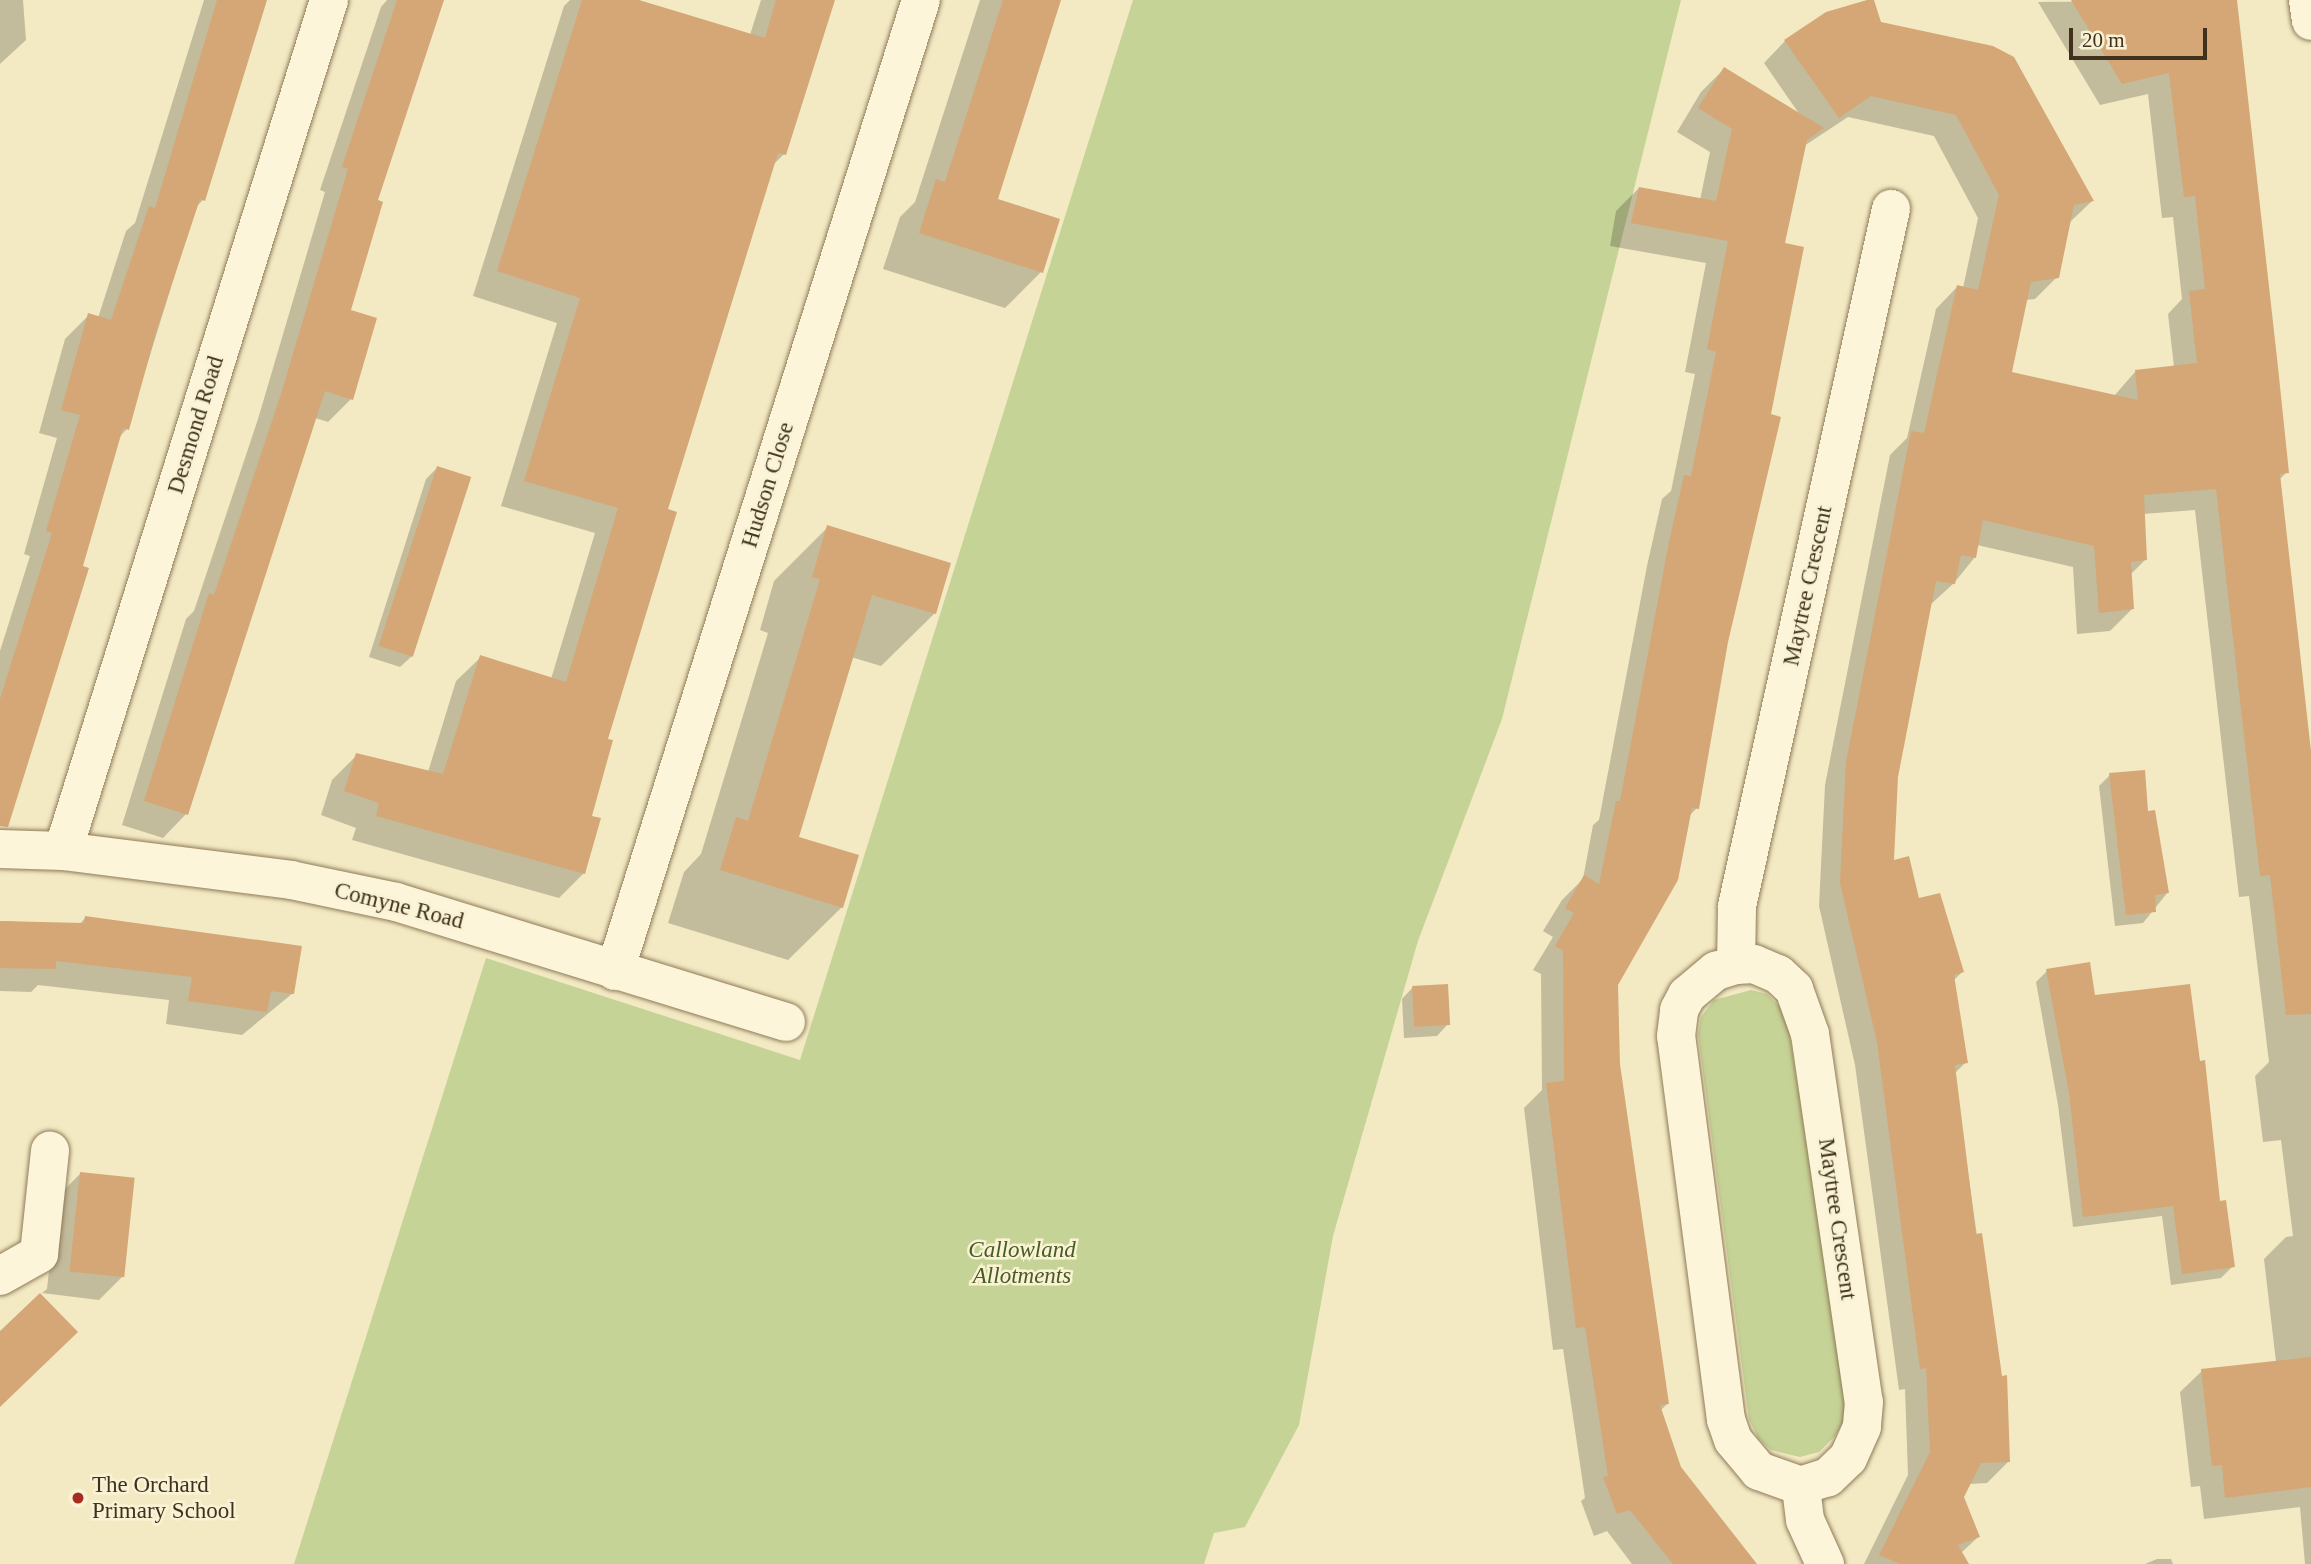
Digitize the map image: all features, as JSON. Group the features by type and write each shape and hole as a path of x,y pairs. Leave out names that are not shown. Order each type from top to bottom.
{"street":[{"name":"Desmond Road","path":"63,851 328,0"},
{"name":"Hudson Close","path":"615,971 920,0"},
{"path":"2308,0 2311,22"},
{"name":"Maytree Crescent","path":"1801,1486 1828,1477 1848,1458 1863,1427 1864,1402 1806,1021 1794,989 1778,974 1754,964 1737,965 1737,906 1891,209"},
{"name":"Comyne Road","path":"0,849 63,851 291,880 396,902 786,1022"},
{"path":"1737,965 1716,971 1687,995 1679,1010 1676,1037 1726,1420 1733,1440 1759,1471 1801,1486 1805,1520 1825,1564"},
{"path":"0,1276 39,1254 50,1151"}],"green space":[{"name":"Callowland Allotments","path":"1133,0 1681,0 1502,719 1418,941 1333,1236 1299,1425 1245,1527 1214,1533 1204,1564 294,1564 486,958 800,1060"},
{"path":"1751,990 1767,994 1781,1008 1789,1030 1846,1400 1844,1421 1834,1437 1819,1452 1800,1457 1771,1450 1758,1438 1749,1419 1698,1034 1701,1017 1714,1000"}],"building":[{"path":"217,0 267,0 205,201 200,199 157,329 129,430 123,428 83,566 89,568 8,827 0,826 0,699 52,533 46,531 80,415 61,410 88,313 111,320 149,206 155,208"},
{"path":"397,0 444,0 378,200 383,202 351,310 377,318 353,400 325,391 188,815 144,801 209,593 214,595 281,394 348,169 342,167"},
{"path":"582,0 639,0 765,38 776,0 835,0 786,155 778,153 668,509 677,512 608,739 613,740 592,816 601,818 585,874 376,816 379,803 344,791 356,753 443,774 480,655 566,682 597,579 618,508 524,481 580,298 497,271"},
{"path":"1003,0 1061,0 998,199 1060,219 1043,273 919,233 936,179 945,182"},
{"path":"1874,0 1881,22 1993,46 2014,57 2094,201 2074,205 2059,278 2031,282 2012,372 2138,400 2135,370 2197,363 2189,291 2205,289 2195,196 2184,197 2169,73 2122,84 2071,0 2237,0 2289,473 2280,474 2311,751 2311,1014 2286,1015 2270,875 2260,876 2216,489 2144,495 2147,560 2131,562 2134,609 2099,613 2094,546 1983,520 1976,558 1961,555 1955,584 1936,581 1898,777 1894,860 1909,856 1919,898 1940,893 1964,972 1954,975 1968,1063 1955,1065 1976,1234 1982,1233 2002,1376 2007,1375 2010,1462 1981,1463 1964,1497 1980,1537 1958,1545 1969,1564 1900,1564 1879,1555 1930,1452 1926,1368 1920,1369 1877,1042 1840,883 1846,762 1911,431 1924,433 1957,285 1978,290 1999,195 1956,115 1871,96 1839,118 1784,40 1826,12"},
{"path":"1724,67 1824,128 1807,140 1785,243 1804,247 1771,414 1781,417 1728,642 1699,809 1692,808 1678,880 1618,985 1620,1064 1669,1404 1660,1405 1681,1467 1757,1564 1673,1564 1630,1510 1617,1514 1603,1477 1608,1476 1585,1327 1576,1328 1546,1083 1564,1081 1563,951 1555,946 1574,913 1565,908 1584,875 1599,884 1616,801 1620,801 1669,542 1684,475 1691,476 1716,352 1707,349 1728,241 1631,223 1639,187 1716,201 1732,129 1698,108"},
{"path":"437,466 471,477 413,657 379,646"},
{"path":"827,525 951,563 936,614 872,595 799,837 859,855 843,908 720,870 736,817 748,821 820,579 812,577"},
{"path":"2145,770 2148,811 2155,810 2169,893 2155,895 2156,912 2126,915 2109,773"},
{"path":"85,916 302,946 294,994 271,991 267,1012 188,1001 192,977 56,961 56,969 0,968 0,921 84,923"},
{"path":"2090,962 2095,995 2190,984 2200,1061 2205,1060 2220,1201 2226,1200 2235,1267 2182,1274 2173,1206 2083,1217 2069,1093 2046,969"},
{"path":"1448,984 1450,1025 1414,1027 1412,986"},
{"path":"80,1172 135,1178 124,1277 70,1271"},
{"path":"40,1293 78,1332 0,1407 0,1331"},
{"path":"2311,1357 2311,1487 2225,1498 2222,1465 2212,1466 2201,1369"}],"place":[{"name":"The Orchard Primary School","path":"78,1498"}]}
